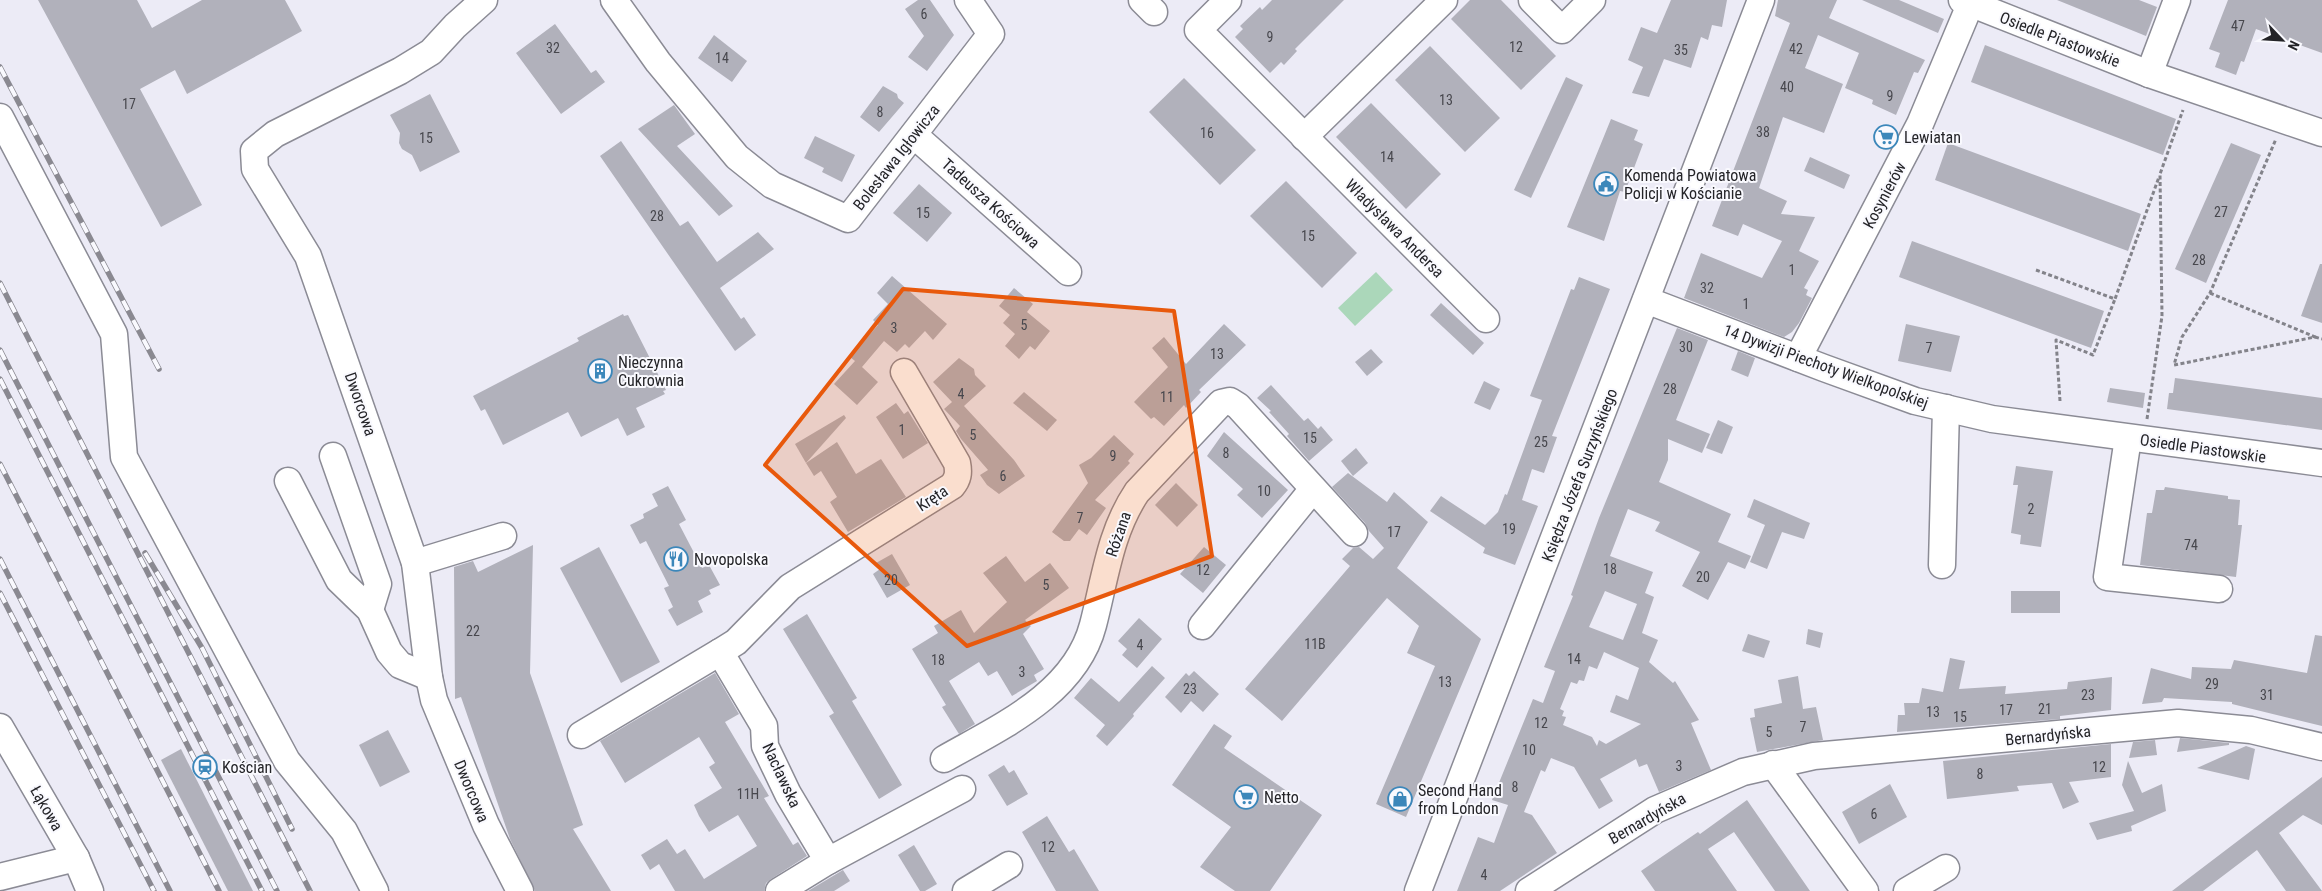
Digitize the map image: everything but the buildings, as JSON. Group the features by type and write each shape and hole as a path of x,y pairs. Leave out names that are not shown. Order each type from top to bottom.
{"street":[{"name":"Dworcowa","path":"484,0 455,26 431,52 400,71 274,134 254,151 255,168 308,256 415,563 428,677 434,700 486,825 520,891"},
{"name":"Bolesława Igłowicza","path":"614,0 658,62 737,157 772,185 848,219 991,34 968,0"},
{"name":"Władysława Andersa","path":"1228,0 1198,30 1486,319"},
{"path":"1304,137 1444,0"},
{"path":"1532,0 1562,30 1592,0"},
{"name":"Księdza Józefa Surzyńskiego","path":"1738,59 1750,0"},
{"name":"Księdza Józefa Surzyńskiego","path":"1418,891 1761,0"},
{"path":"2149,74 2177,0"},
{"name":"Osiedle Piastowskie","path":"1968,1 2149,74 2322,133"},
{"name":"Kosynierów","path":"1798,358 1907,151 1968,1"},
{"path":"0,117 114,334 124,457 287,761 344,831 376,891"},
{"name":"Tadeusza Kościowa","path":"914,135 1068,272"},
{"name":"14 Dywizji Piechoty Wielkopolskiej","path":"1646,300 1916,401 1992,419 2128,438"},
{"name":"Kręta","path":"720,652 736,642 790,587 952,486 956,481 959,472 957,463 904,372"},
{"name":"Różana","path":"944,759 1021,714 1063,678 1080,655 1092,628 1116,528 1125,509 1136,492 1221,403 1230,401 1238,406 1354,533"},
{"path":"1942,565 1946,408"},
{"name":"Osiedle Piastowskie","path":"2219,589 2107,578 2128,438 2322,463"},
{"path":"333,456 378,584 370,610"},
{"path":"288,481 339,580 370,610 389,652 400,665 428,677"},
{"path":"1202,626 1313,489"},
{"path":"415,563 503,536"},
{"path":"581,735 720,652"},
{"name":"Nacławska","path":"720,652 764,726 765,746 788,794 828,861"},
{"name":"Bernardyńska","path":"1529,891 1655,810 1710,785 1773,764 1814,756 2178,723 2251,730 2322,747"},
{"name":"Łąkowa","path":"0,726 76,858 90,891"},
{"path":"1773,764 1865,891"},
{"path":"780,891 828,861 962,789"},
{"path":"0,877 76,858"},
{"path":"966,891 1009,865"},
{"path":"1907,891 1946,868"}],"path":[{"path":"2060,401 2056,340 2093,355 2185,104"},
{"path":"2276,139 2210,293 2182,337 2174,365 2315,337"},
{"path":"2147,420 2162,316 2160,174"},
{"path":"2036,270 2115,299"},
{"path":"2210,293 2322,339"}],"highlighted area":[{"path":"903,289 1174,311 1212,556 967,646 765,465"}],"green space":[{"path":"1376,272 1393,290 1355,326 1338,308"}],"railway":[{"path":"0,67 159,369"},
{"path":"0,283 310,891"},
{"path":"0,350 277,891"},
{"path":"0,379 262,891"},
{"path":"0,464 219,891"},
{"path":"145,553 202,648 292,829"},
{"path":"0,559 170,891"},
{"path":"0,593 154,891"}],"place":[{"name":"Lewiatan","path":"1886,137"},
{"name":"Komenda Powiatowa Policji w Kościanie","path":"1606,184"},
{"name":"Nieczynna Cukrownia","path":"600,371"},
{"name":"Novopolska","path":"676,559"},
{"name":"Kościan","path":"205,767"},
{"name":"Netto","path":"1246,797"},
{"name":"Second Hand from London","path":"1400,799"}]}
